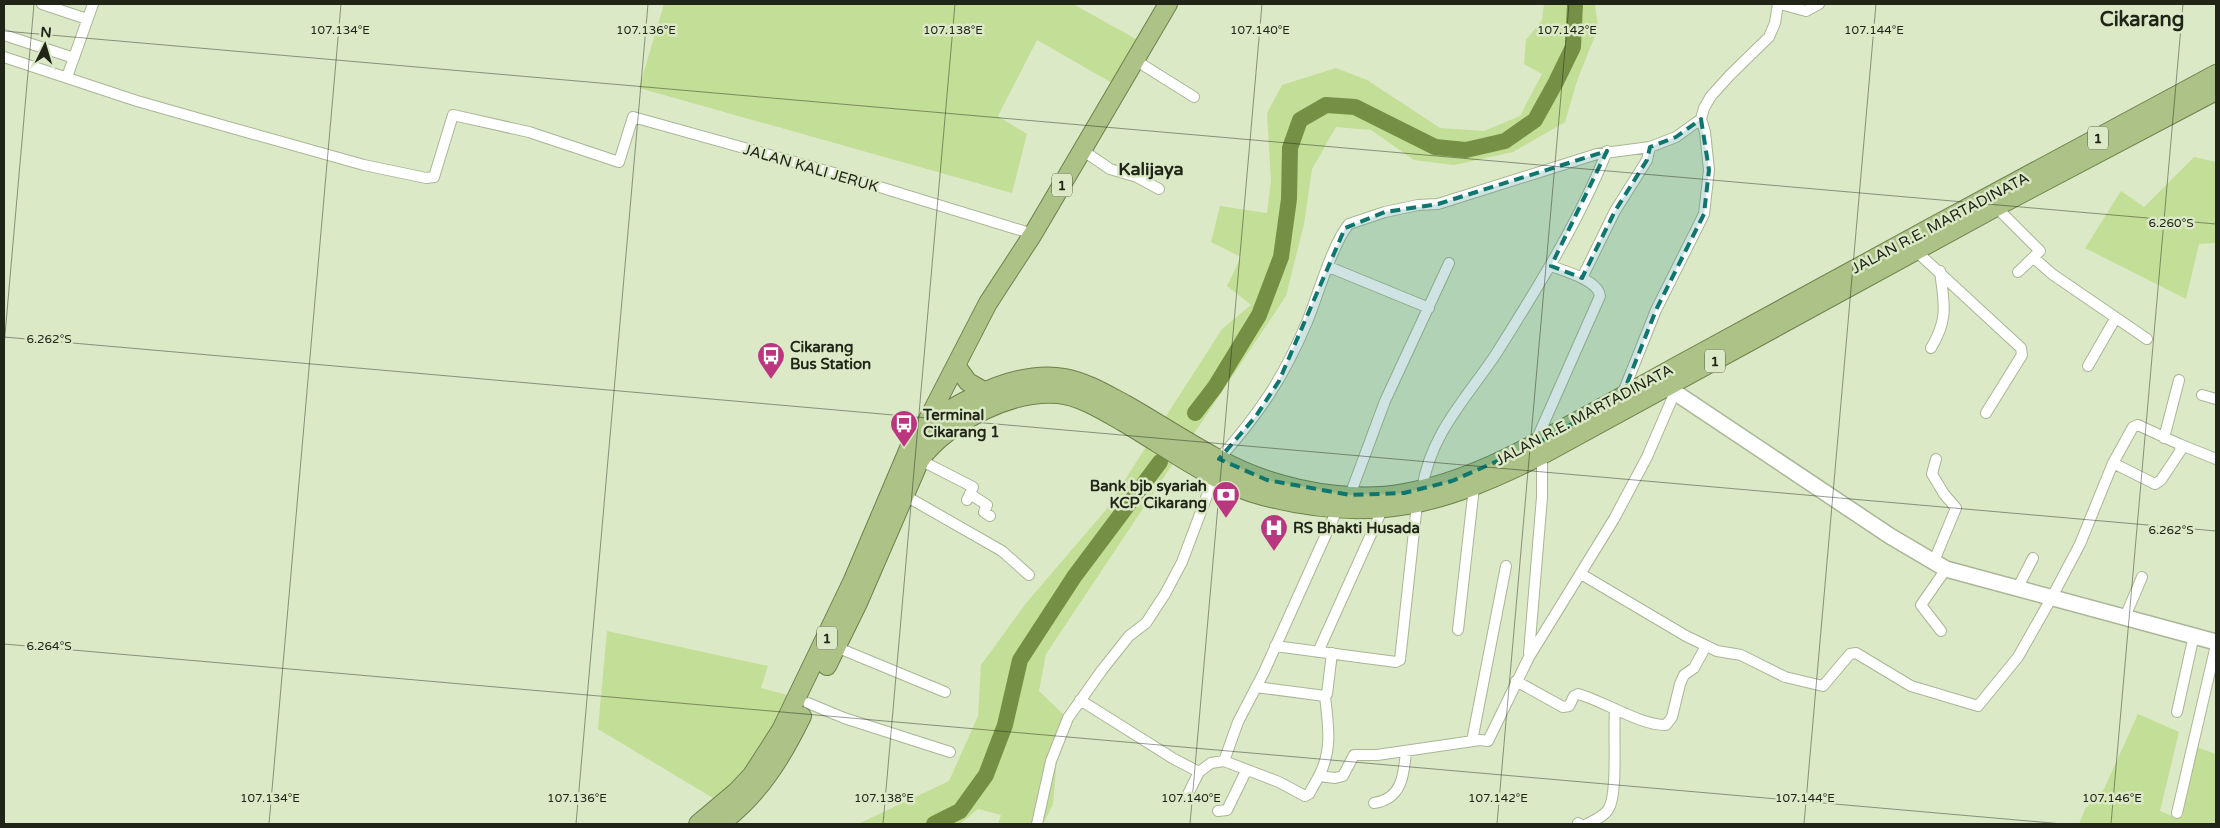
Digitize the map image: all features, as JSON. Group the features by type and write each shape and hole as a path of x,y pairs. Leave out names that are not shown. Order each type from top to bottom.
{"highway":[{"name":"1","path":"698,824 736,792 752,775 781,730 853,580 906,454 915,438 923,430 942,390 957,367 988,303 1033,234 1168,4"},
{"name":"JALAN R.E. MARTADINATA","path":"1135,420 1161,424 1219,459 1267,480 1302,489 1350,496 1420,496 1474,487 1538,450 1622,396 2216,74"},
{"name":"JALAN R.E. MARTADINATA","path":"923,430 963,401 984,392 1028,378 1062,378 1084,384 1112,406 1135,420 1148,437 1214,477 1261,496 1337,510 1382,510 1420,496 1452,481 1538,450 1671,390 1996,207 2216,91"},
{"path":"957,367 968,382 984,392"},
{"name":"JALAN R.E. MARTADINATA","path":"924,454 970,417 999,403 1027,395 1059,394 1112,406"},
{"name":"1","path":"720,824 752,796 778,763 836,647 924,454"}],"main road":[{"path":"1671,390 1890,536 1940,565 2216,643"}],"street":[{"path":"42,4 87,20"},
{"path":"4,57 67,78 92,4"},
{"path":"1219,459 1256,416 1279,381 1307,321 1345,228 1352,223 1406,207 1438,204 1607,151 1650,147 1676,137 1701,119 1711,96 1769,37 1775,23 1779,4 1806,11 1819,4"},
{"path":"4,35 74,58"},
{"path":"1135,60 1194,97"},
{"name":"JALAN KALI JERUK","path":"67,78 137,101 364,166 426,178 434,177 453,115 528,132 619,162 632,117 834,173 1033,234"},
{"path":"1622,396 1656,310 1704,214 1708,170 1705,132 1701,119"},
{"path":"1582,278 1615,211 1647,160 1650,147"},
{"path":"1082,150 1110,169 1137,177 1158,189"},
{"path":"1274,646 1396,662 1401,659 1420,496 1428,463 1440,432 1492,359 1551,266 1595,181 1607,151"},
{"path":"1996,207 2039,248 2040,252 2018,272"},
{"path":"1916,251 1940,271 2022,351 1986,413"},
{"path":"2034,258 2052,274 2115,320 2147,339"},
{"path":"1350,496 1385,402 1449,264"},
{"path":"1529,657 1542,497 1538,450 1600,296 1597,289 1582,278 1551,266"},
{"path":"1329,267 1429,308"},
{"path":"1931,348 1941,331 1944,313 1940,271"},
{"path":"2088,366 2115,320"},
{"path":"2164,438 2180,380"},
{"path":"1319,776 1341,777 1354,755 1377,755 1472,741 1488,741 1529,657 1614,519 1647,457 1671,390"},
{"path":"2202,396 2216,399"},
{"path":"1581,574 1706,646 1717,651 1741,655 1785,677 1824,686 1850,654 1856,653 1911,686 1978,706 2018,657 2052,597 2080,544 2113,463 2133,428 2138,425 2164,438 2216,459"},
{"path":"2113,463 2155,484 2161,480 2181,450 2179,444"},
{"path":"924,454 973,487 968,497 987,505 984,512 990,516"},
{"path":"1936,459 1932,474 1944,494 1956,508 1940,565 1921,605 1941,631"},
{"path":"1037,824 1055,750 1068,718 1124,643 1146,623 1165,594 1182,562 1214,477"},
{"path":"1458,630 1474,487"},
{"path":"904,495 1002,551 1029,575"},
{"path":"1224,761 1238,722 1256,687 1337,510"},
{"path":"1318,652 1382,510"},
{"path":"2018,588 2033,558"},
{"path":"1472,741 1506,566"},
{"path":"2125,617 2142,577"},
{"path":"2177,712 2194,636"},
{"path":"2177,813 2216,643"},
{"path":"1516,681 1563,707 1569,706 1574,696 1578,694 1597,700 1615,710 1666,726 1672,717 1680,684 1684,676 1694,668 1706,646"},
{"path":"836,647 944,692"},
{"path":"1188,794 1199,772 1211,763 1224,761 1279,782 1305,796 1309,794 1326,762 1330,745 1324,696 1327,694 1332,653"},
{"path":"1256,687 1324,696"},
{"path":"1080,700 1174,759 1199,772"},
{"path":"808,703 844,718 950,752"},
{"path":"1582,824 1606,812 1611,804 1615,762 1613,736 1615,710"},
{"path":"1374,804 1391,798 1399,788 1402,782 1406,751"},
{"path":"1218,811 1227,810 1246,771"}],"highlighted area":[{"path":"1701,119 1709,170 1704,214 1656,310 1622,396 1534,445 1452,481 1404,493 1350,495 1267,480 1219,459 1256,416 1279,381 1345,228 1385,212 1438,204 1607,151 1551,266 1582,278 1615,211 1647,160 1650,147 1676,137"}],"green space":[{"path":"664,4 1073,4 1145,44 1119,87 1037,40 998,116 1027,134 1012,193 639,88"},
{"path":"1544,4 1595,4 1598,28 1577,81 1565,122 1513,152 1454,165 1414,160 1371,130 1336,127 1312,169 1304,224 1286,296 1189,441 1213,455 1265,478 1320,493 1376,496 1404,493 1462,477 1518,453 1833,281 1840,292 1502,475 1474,487 1417,504 1382,510 1337,510 1261,496 1214,477 1178,456 1188,442 1161,424 1222,329 1251,305 1227,286 1241,257 1211,242 1220,206 1267,213 1271,181 1267,113 1282,85 1336,68 1367,80 1440,128 1484,131 1520,116 1542,74 1524,64 1526,40 1542,20"},
{"path":"2194,157 2216,162 2216,243 2199,244 2186,299 2085,248 2121,191 2144,207"},
{"path":"1151,439 1178,456 1046,654 1039,691 1069,720 1057,758 1053,804 1043,824 998,824 1001,815 978,809 960,824 858,824 949,781 978,716 981,665 1027,602 1105,511"},
{"path":"607,631 768,666 761,688 791,696 759,755 718,801 598,729"},
{"path":"2138,714 2179,732 2160,811 2177,818 2196,747 2216,754 2216,824 2079,824 2085,809 2104,789"}],"waterway":[{"path":"1195,413 1215,387 1259,315 1281,257 1289,199 1290,148 1300,120 1326,105 1355,107 1435,147 1466,150 1505,141 1535,120 1556,82 1573,47 1575,4"},
{"path":"934,824 960,811 986,775 1005,725 1020,660 1074,577 1160,462"}],"place":[{"name":"Cikarang Bus Station","path":"771,380"},
{"name":"Terminal Cikarang 1","path":"904,448"},
{"name":"Bank bjb syariah KCP Cikarang","path":"1226,519"},
{"name":"RS Bhakti Husada","path":"1274,552"}],"district":[{"name":"Cikarang","path":"2142,20"},
{"name":"Kalijaya","path":"1151,169"}]}
